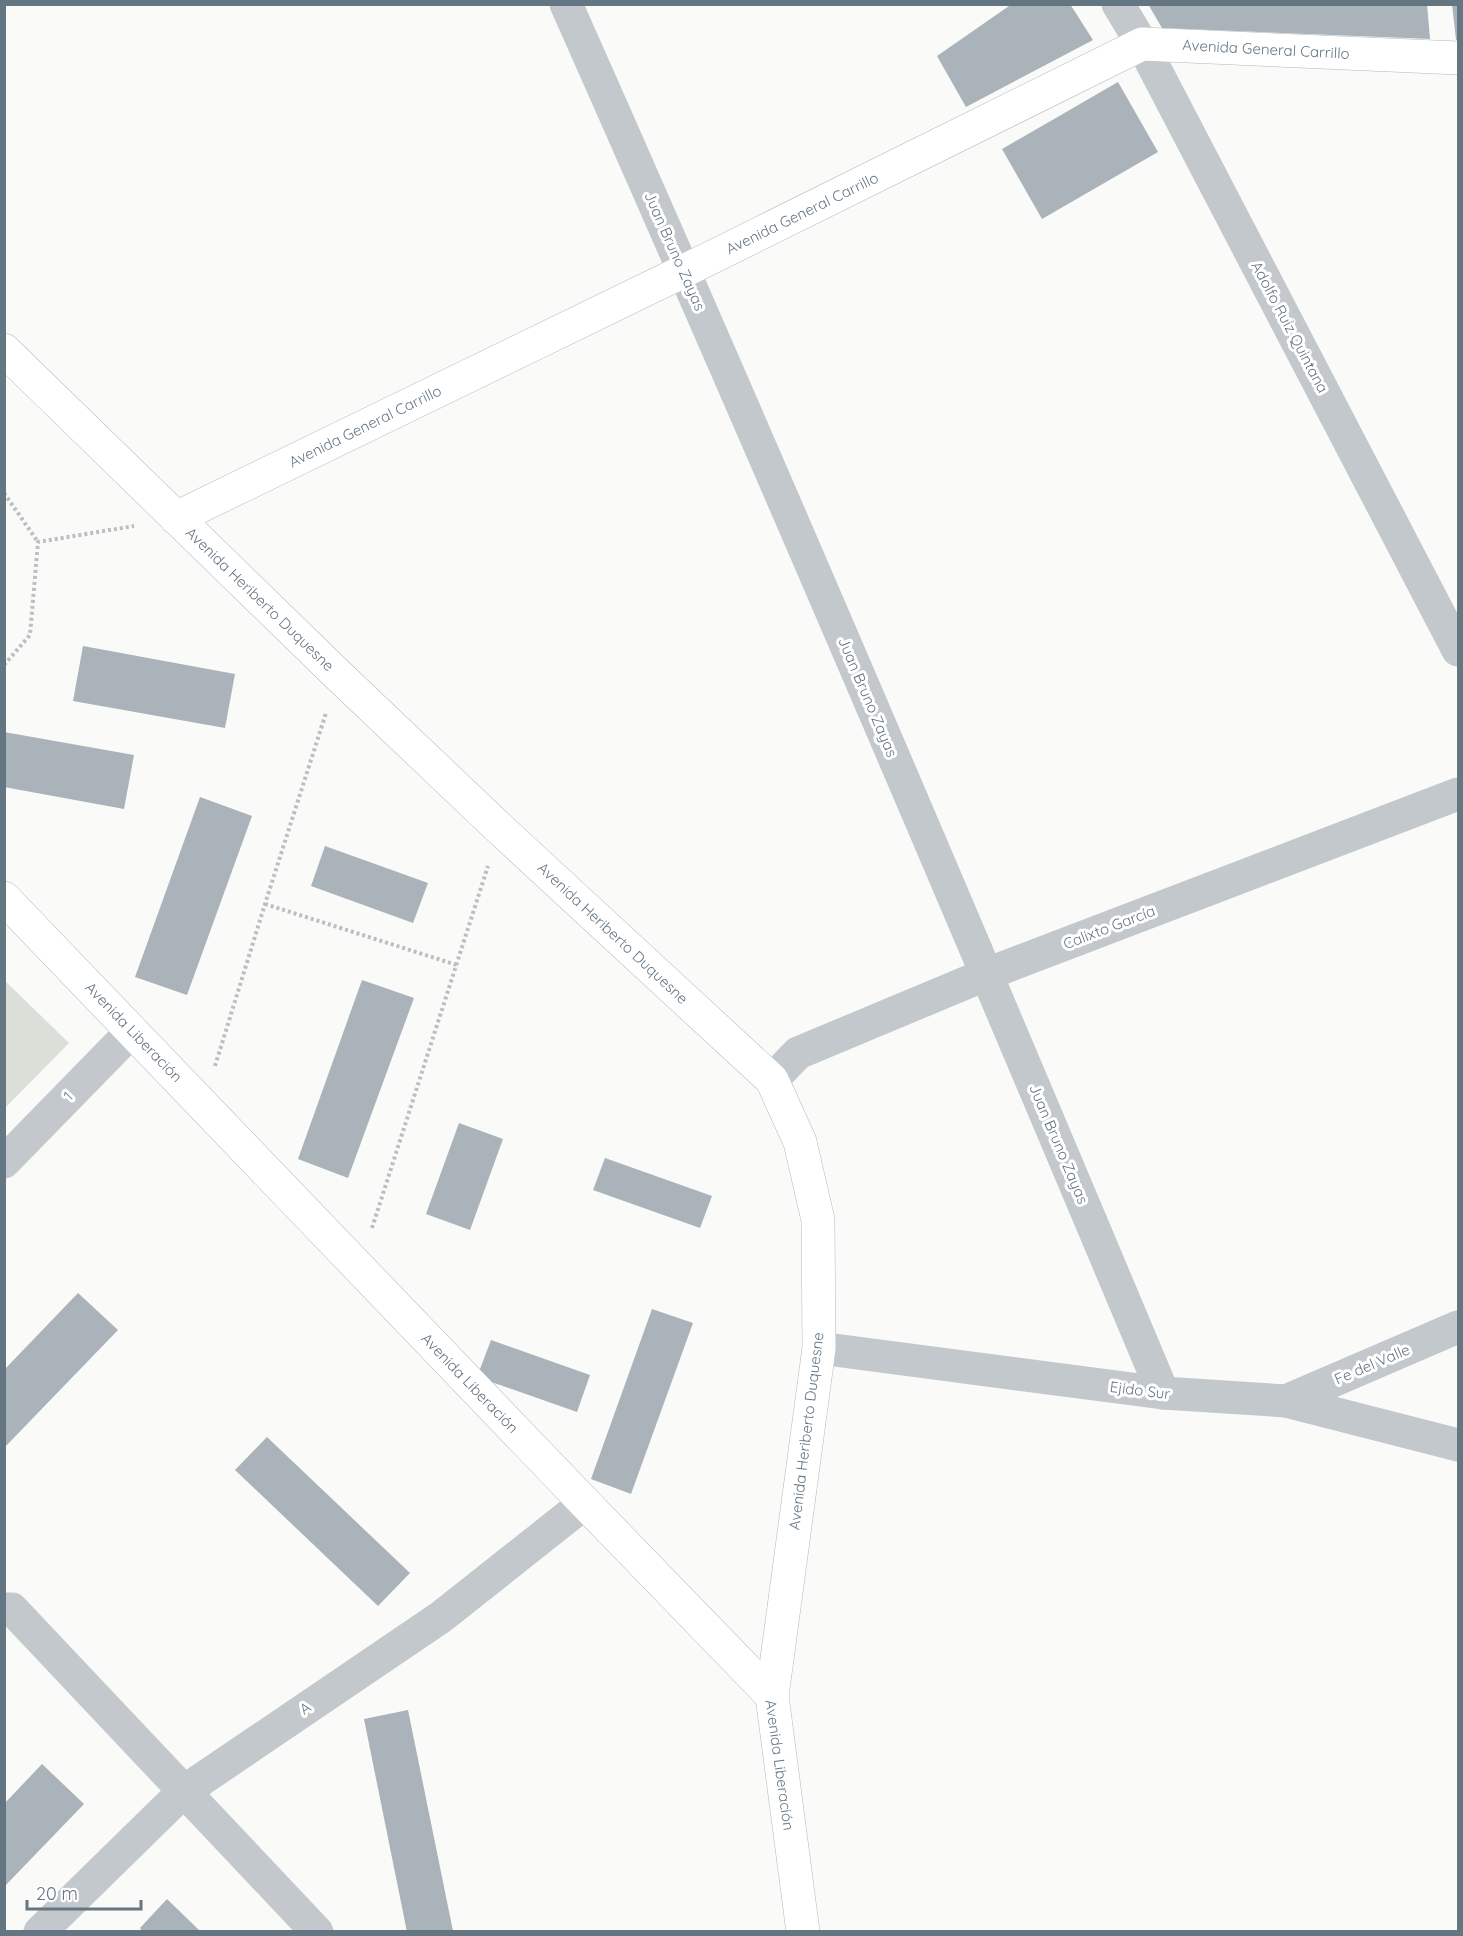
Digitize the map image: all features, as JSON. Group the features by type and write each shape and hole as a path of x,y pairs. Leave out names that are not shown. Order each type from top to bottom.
{"street":[{"name":"Juan Bruno Zayas","path":"566,4 684,271 987,974 1163,1393"},
{"name":"Adolfo Ruiz Quintana","path":"1118,4 1142,44 1458,650"},
{"name":"Avenida General Carrillo","path":"176,519 1142,44 1458,58"},
{"name":"Avenida Heriberto Duquesne","path":"4,350 338,675 499,828 772,1080 800,1142 818,1220 819,1348 772,1696"},
{"name":"Calixto García","path":"772,1080 798,1053 987,974 1458,794"},
{"name":"Avenida Liberación","path":"4,898 772,1696 803,1932"},
{"name":"1","path":"4,1162 132,1031"},
{"name":"Fe del Valle","path":"1286,1401 1458,1327"},
{"name":"Ejido Sur","path":"819,1348 1163,1393 1286,1401 1458,1445"},
{"name":"A","path":"40,1932 183,1792 441,1617 585,1503"},
{"path":"4,1609 12,1609 317,1932"}],"path":[{"path":"4,494 38,542 30,635 4,665"},
{"path":"38,542 176,519"},
{"path":"203,1105 338,675"},
{"path":"360,1267 499,828"},
{"path":"265,904 457,965"}],"shaded area":[{"path":"4,980 69,1043 5,1108 4,1108"}],"building":[{"path":"1008,4 1070,4 1093,40 966,107 937,56 1009,6"},
{"path":"1148,4 1427,4 1430,39 1162,28"},
{"path":"1452,4 1458,4 1458,40 1456,40"},
{"path":"1118,82 1158,152 1042,219 1002,149"},
{"path":"83,646 235,674 225,728 73,701"},
{"path":"4,732 134,755 124,809 4,787"},
{"path":"200,797 252,816 187,995 135,977"},
{"path":"325,846 428,883 413,923 311,886"},
{"path":"362,980 414,998 348,1178 298,1159"},
{"path":"459,1123 503,1139 470,1230 426,1214"},
{"path":"605,1158 712,1196 700,1228 593,1190"},
{"path":"78,1293 118,1330 4,1448 4,1370"},
{"path":"652,1309 693,1323 631,1494 591,1479"},
{"path":"491,1340 590,1375 577,1412 477,1377"},
{"path":"267,1437 410,1573 378,1606 235,1470"},
{"path":"408,1710 453,1931 448,1932 407,1932 364,1719"},
{"path":"42,1764 84,1804 4,1887 4,1804"},
{"path":"167,1899 201,1932 143,1932 140,1928"}]}
